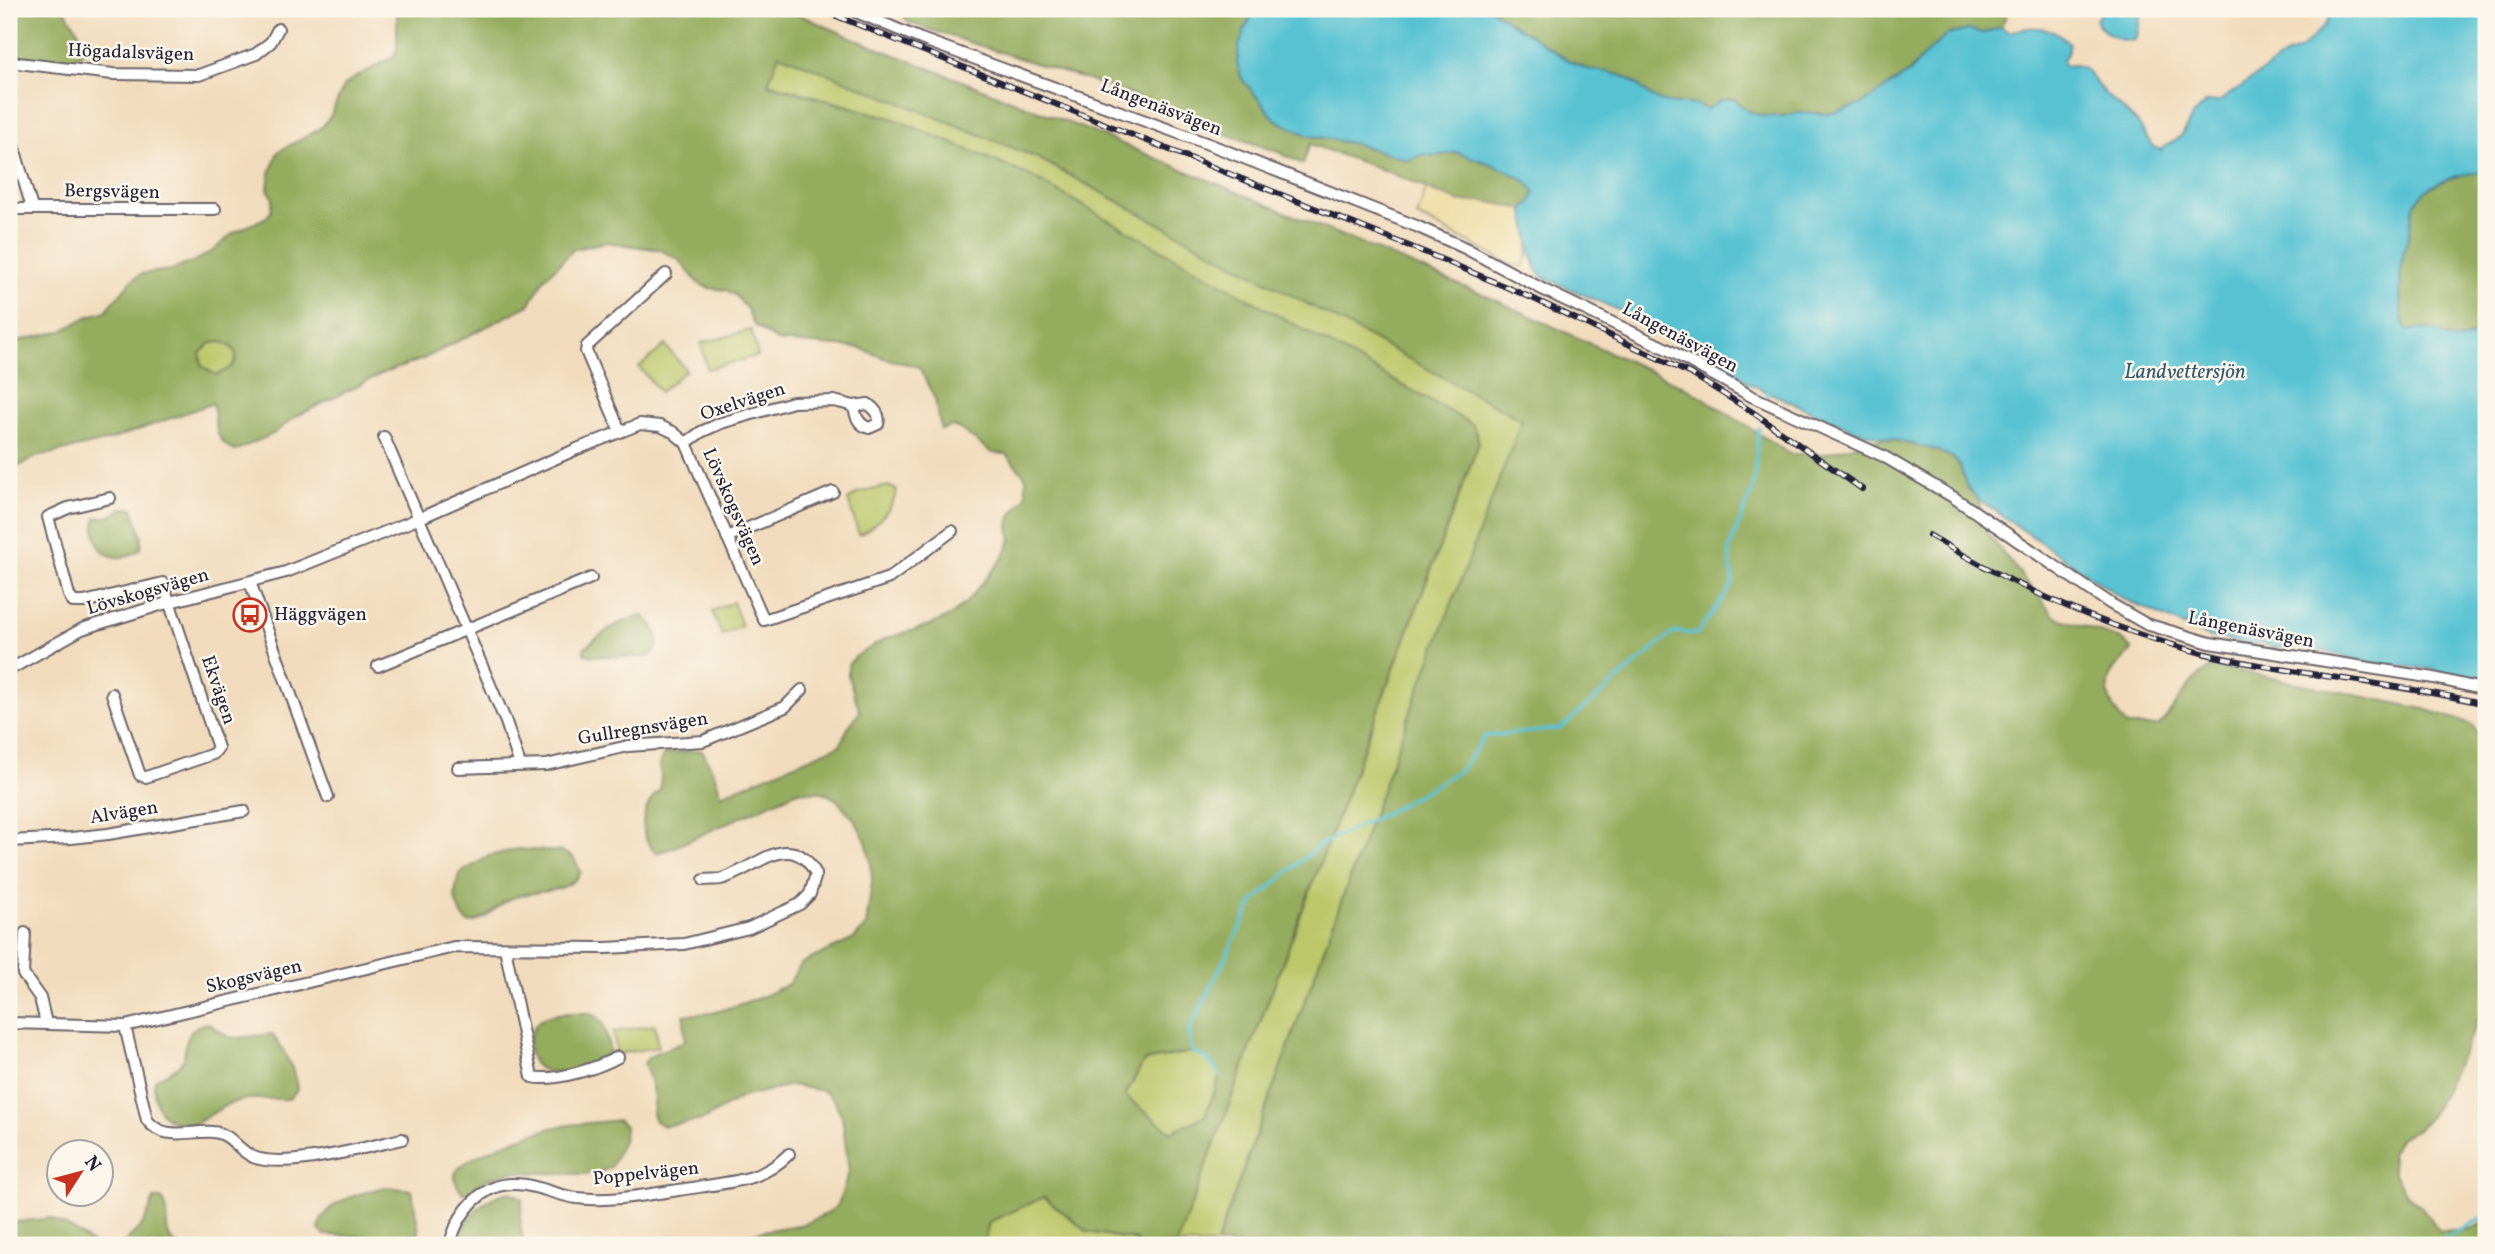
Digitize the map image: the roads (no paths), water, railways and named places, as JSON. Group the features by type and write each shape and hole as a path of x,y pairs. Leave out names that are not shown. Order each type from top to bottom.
{"street":[{"name":"Långenäsvägen","path":"849,9 921,39 1212,145 1465,248 1542,289 1667,349 1751,396 1884,456 1953,496 2111,604 2146,624 2210,643 2434,678 2486,690"},
{"name":"Högadalsvägen","path":"9,62 113,74 199,75 256,54 271,43 278,29"},
{"path":"9,131 32,208"},
{"name":"Bergsvägen","path":"9,209 215,209"},
{"path":"620,431 586,351 587,346 666,274"},
{"name":"Oxelvägen","path":"686,443 701,432 721,423 793,402 834,401 855,406"},
{"name":"Lövskogsvägen","path":"9,670 82,629 170,602 286,572 640,424 652,424 673,432 686,443 764,620 889,578 952,531"},
{"path":"384,437 506,722 520,765"},
{"path":"727,537 833,492"},
{"path":"110,498 68,508 48,517 69,595 74,602 84,602 163,583 170,602"},
{"path":"378,666 590,578"},
{"path":"250,582 328,797"},
{"name":"Ekvägen","path":"112,694 140,775 146,777 213,754 218,748 170,602"},
{"name":"Gullregnsvägen","path":"457,768 546,765 628,746 703,741 785,706 802,690"},
{"name":"Alvägen","path":"9,841 108,834 244,811"},
{"name":"Skogsvägen","path":"9,1023 125,1026 454,947 606,948 684,944 749,928 800,904 810,894 816,874 800,854 782,852 720,879 704,880"},
{"path":"25,933 23,974 40,998 46,1023"},
{"path":"505,948 531,1077 548,1077 596,1068 618,1057"},
{"path":"125,1026 147,1120 158,1130 167,1133 221,1133 254,1157 280,1160 323,1156 402,1139"},
{"name":"Poppelvägen","path":"450,1245 454,1227 463,1214 496,1186 523,1184 573,1197 602,1200 721,1184 753,1176 779,1164 789,1154"}],"water":[{"name":"Landvettersjön","path":"1255,9 1492,9 1574,63 1625,77 1660,101 1707,109 1722,100 1735,99 1745,110 1763,116 1784,116 1799,112 1829,114 1862,104 1910,72 1922,57 1947,35 1969,30 1984,33 2001,27 2009,32 2041,28 2056,33 2069,43 2069,51 2063,60 2064,66 2084,68 2105,94 2137,122 2153,147 2161,150 2182,135 2193,115 2207,102 2220,101 2288,54 2301,49 2325,25 2333,9 2486,9 2486,172 2449,178 2432,186 2418,199 2404,251 2400,292 2402,315 2407,330 2432,329 2459,340 2470,337 2486,325 2486,677 2459,678 2431,669 2370,663 2301,645 2276,648 2261,643 2253,645 2209,637 2122,598 1978,499 1967,487 1960,466 1954,458 1933,449 1857,431 1811,411 1748,383 1716,359 1637,322 1623,312 1541,276 1533,259 1523,209 1531,202 1535,192 1526,181 1497,166 1456,152 1436,156 1423,154 1408,160 1356,144 1307,135 1276,120 1242,79 1237,63 1239,46"},
{"path":"2104,9 2142,9 2134,40 2118,38 2102,29 2096,20"}],"waterway":[{"path":"1767,396 1768,392"},
{"path":"1220,1076 1207,1059 1192,1052 1189,1031 1253,902 1320,845 1384,814 1461,770 1485,736 1560,729 1670,635 1676,632 1697,634 1733,584 1729,549 1753,489 1759,428"},
{"path":"2433,1245 2486,1216"}],"railway":[{"path":"819,9 1532,298 1693,375 1751,411 1862,489"},
{"path":"1929,535 2028,589 2096,618 2166,643 2237,661 2486,704"}],"place":[{"name":"Häggvägen","path":"250,615"}]}
